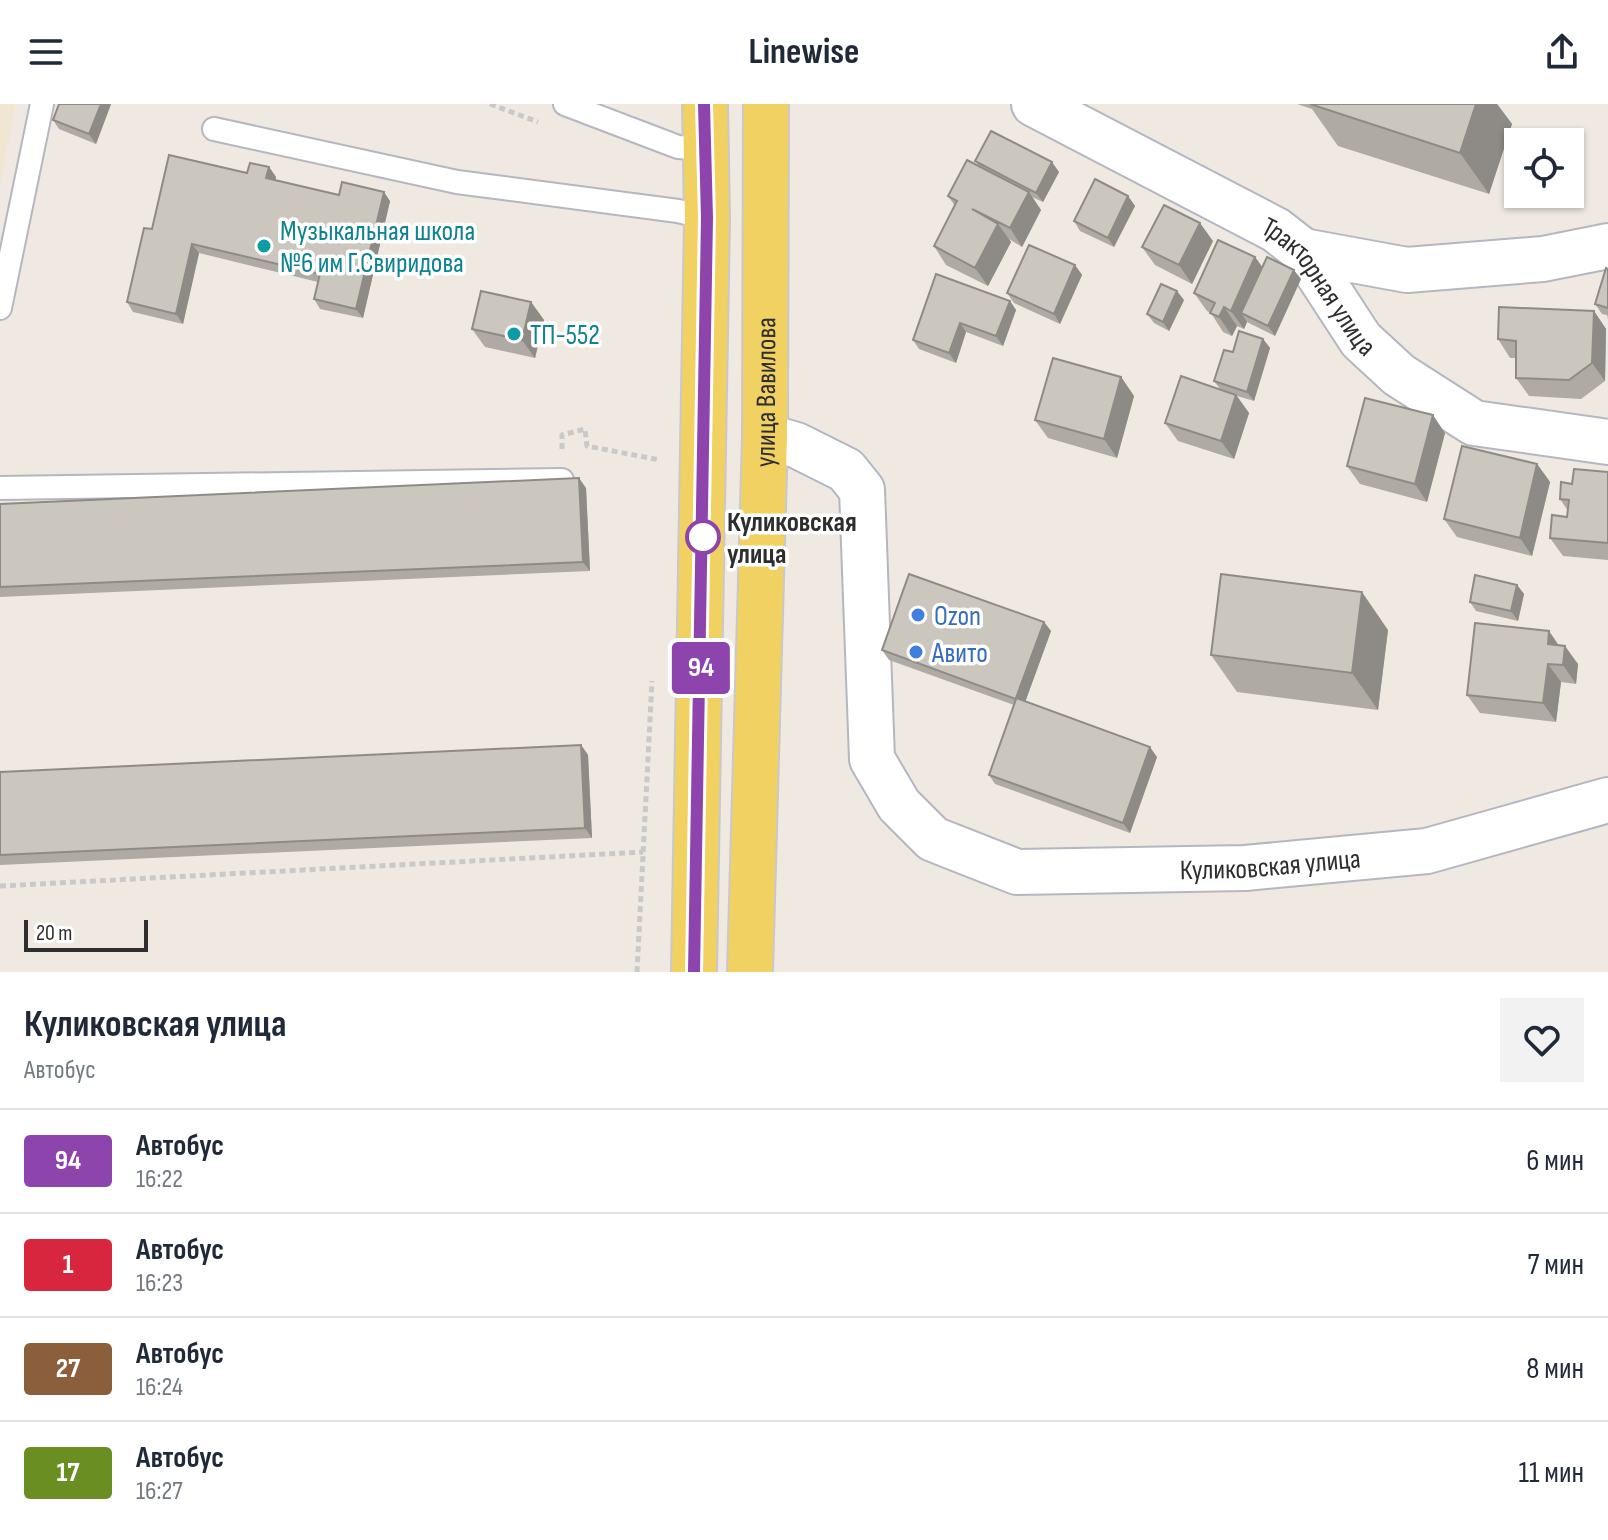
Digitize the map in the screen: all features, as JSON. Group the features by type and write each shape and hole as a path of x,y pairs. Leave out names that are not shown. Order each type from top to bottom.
{"main road":[{"path":"694,972 707,218 705,104"},
{"name":"улица Вавилова","path":"750,972 765,436 766,104"}],"street":[{"name":"Тракторная улица","path":"1034,104 1276,230 1303,251 1361,340 1399,375 1474,423 1608,442"},
{"path":"1303,251 1407,270 1543,259 1608,246"},
{"name":"Куликовская улица","path":"765,436 796,445 846,470 862,490 872,759 899,805 933,839 1017,872 1245,868 1427,851 1608,800"}],"lane":[{"path":"0,308 42,104"},
{"path":"565,104 678,147 705,149"},
{"path":"214,129 457,182 678,211 707,218"},
{"path":"0,488 563,480"}],"path":[{"path":"563,480 562,435 585,429 587,446 665,461"},
{"path":"0,886 643,852 637,972"}],"shaded area":[{"path":"0,104 15,104 0,186"}],"building":[{"path":"59,104 101,104 89,134 53,120"},
{"path":"1310,104 1476,104 1460,153"},
{"path":"991,131 1052,162 1036,193 975,161"},
{"name":"Музыкальная школа №6 им Г.Свиридова","path":"169,155 247,173 250,163 269,167 266,178 339,195 342,182 384,192 356,309 314,299 320,274 192,244 176,314 127,302 144,228 152,229"},
{"path":"967,160 1029,192 1010,228 972,209 998,224 975,268 934,246 957,201 948,196"},
{"path":"1095,179 1128,196 1108,238 1074,221"},
{"path":"1164,205 1200,223 1179,265 1142,247"},
{"path":"1218,240 1255,257 1231,311 1224,307 1219,317 1210,313 1215,303 1194,293"},
{"path":"1029,245 1075,265 1054,314 1007,293"},
{"path":"1267,257 1294,270 1268,326 1241,313"},
{"path":"1608,269 1608,308 1595,304"},
{"path":"936,274 1010,301 996,336 960,323 949,353 913,340"},
{"path":"1161,284 1177,291 1163,322 1147,314"},
{"path":"481,291 531,302 522,340 472,329"},
{"path":"1499,307 1594,311 1592,363 1569,380 1516,378 1516,341 1498,339"},
{"path":"1239,331 1263,339 1247,392 1214,381 1224,350 1233,352"},
{"path":"1053,358 1121,377 1104,439 1035,420"},
{"path":"1181,376 1236,395 1221,441 1165,423"},
{"path":"1365,398 1433,415 1415,484 1347,466"},
{"path":"1462,446 1537,464 1520,538 1444,519"},
{"path":"1574,469 1608,472 1608,543 1550,538 1552,515 1567,517 1569,500 1560,499 1561,482 1572,484"},
{"path":"579,478 583,562 0,587 0,504"},
{"path":"909,574 1044,622 1016,698 1150,747 1123,823 989,775 1016,699 882,650"},
{"path":"1221,574 1362,592 1352,673 1211,655"},
{"path":"1475,575 1517,585 1511,611 1470,602"},
{"path":"1475,623 1549,631 1548,644 1565,646 1563,665 1548,664 1543,703 1467,695"},
{"path":"581,745 585,828 0,855 0,772"}],"bus line":[{"name":"94","path":"694,972 707,218 704,104"}],"place":[{"name":"Музыкальная школа №6 им Г.Свиридова","path":"264,246"},
{"name":"ТП-552","path":"514,334"},
{"name":"Куликовская улица","path":"703,537"},
{"name":"Ozon","path":"918,615"},
{"name":"Авито","path":"916,652"}]}
